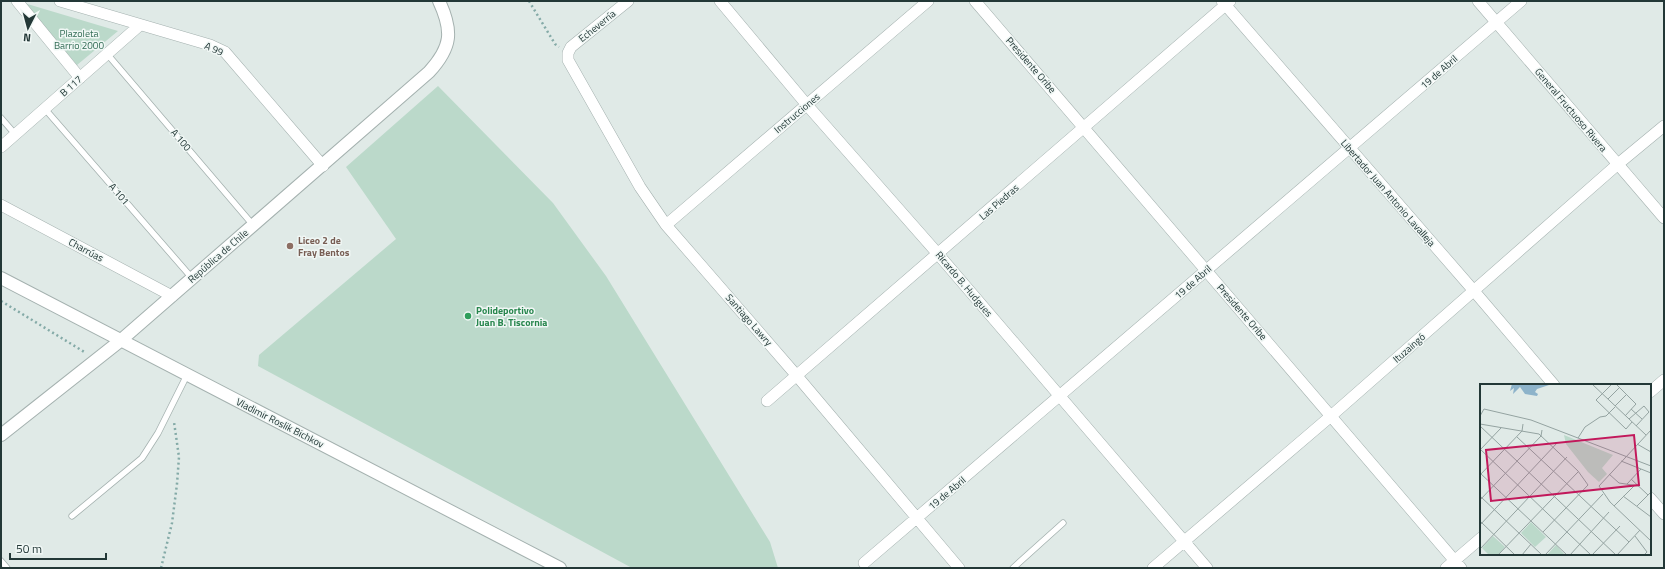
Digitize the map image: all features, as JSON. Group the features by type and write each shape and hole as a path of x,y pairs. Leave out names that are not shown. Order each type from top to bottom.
{"street":[{"path":"17,1 80,78"},
{"name":"A 99","path":"61,1 210,46 225,52 323,166"},
{"name":"República de Chile","path":"1,435 120,341 323,166 429,72 440,59 448,37 448,22 439,1"},
{"name":"Echeverría","path":"568,53 571,47 628,1"},
{"name":"Ricardo B. Hudgues","path":"720,1 807,105 938,254 1207,568"},
{"name":"Instrucciones","path":"666,225 928,1"},
{"name":"Presidente Oribe","path":"975,1 1331,416 1454,566"},
{"name":"General Fructuoso Rivera","path":"1478,1 1664,218"},
{"name":"19 de Abril","path":"864,563 1350,149 1521,1"},
{"name":"Las Piedras","path":"767,402 1085,128 1225,2"},
{"name":"Libertador Juan Antonio Lavalleja","path":"1225,2 1553,384"},
{"name":"B 117","path":"1,147 108,55 140,25"},
{"name":"Santiago Lawry","path":"568,53 568,60 640,187 666,225 797,376 959,568"},
{"name":"Ituzaingó","path":"1153,568 1331,416 1618,164 1664,126"},
{"name":"Charrúas","path":"1,205 172,296"},
{"name":"Vladimir Roslik Bichkov","path":"1,278 560,568"},
{"path":"1651,391 1664,380"},
{"path":"1651,499 1664,514"},
{"path":"1454,566 1480,539"}],"lane":[{"name":"A 100","path":"108,55 254,225"},
{"name":"A 101","path":"45,109 192,279"},
{"path":"1,118 15,134"},
{"path":"72,516 142,458 158,433 187,375"},
{"path":"1013,568 1063,523"},
{"path":"1,561 7,568"}],"path":[{"path":"529,1 555,44 568,53"},
{"path":"1,301 97,359"},
{"path":"161,568 172,523 177,484 178,457 172,406"}],"green space":[{"name":"Plazoleta Barrio 2000","path":"24,3 118,31 77,65"},
{"name":"Polideportivo Juan B. Tiscornia","path":"438,86 553,203 606,276 770,542 778,568 632,568 258,366 259,355 396,239 346,167"}],"place":[{"name":"Liceo 2 de Fray Bentos","path":"290,246"},
{"name":"Polideportivo Juan B. Tiscornia","path":"468,316"}]}
